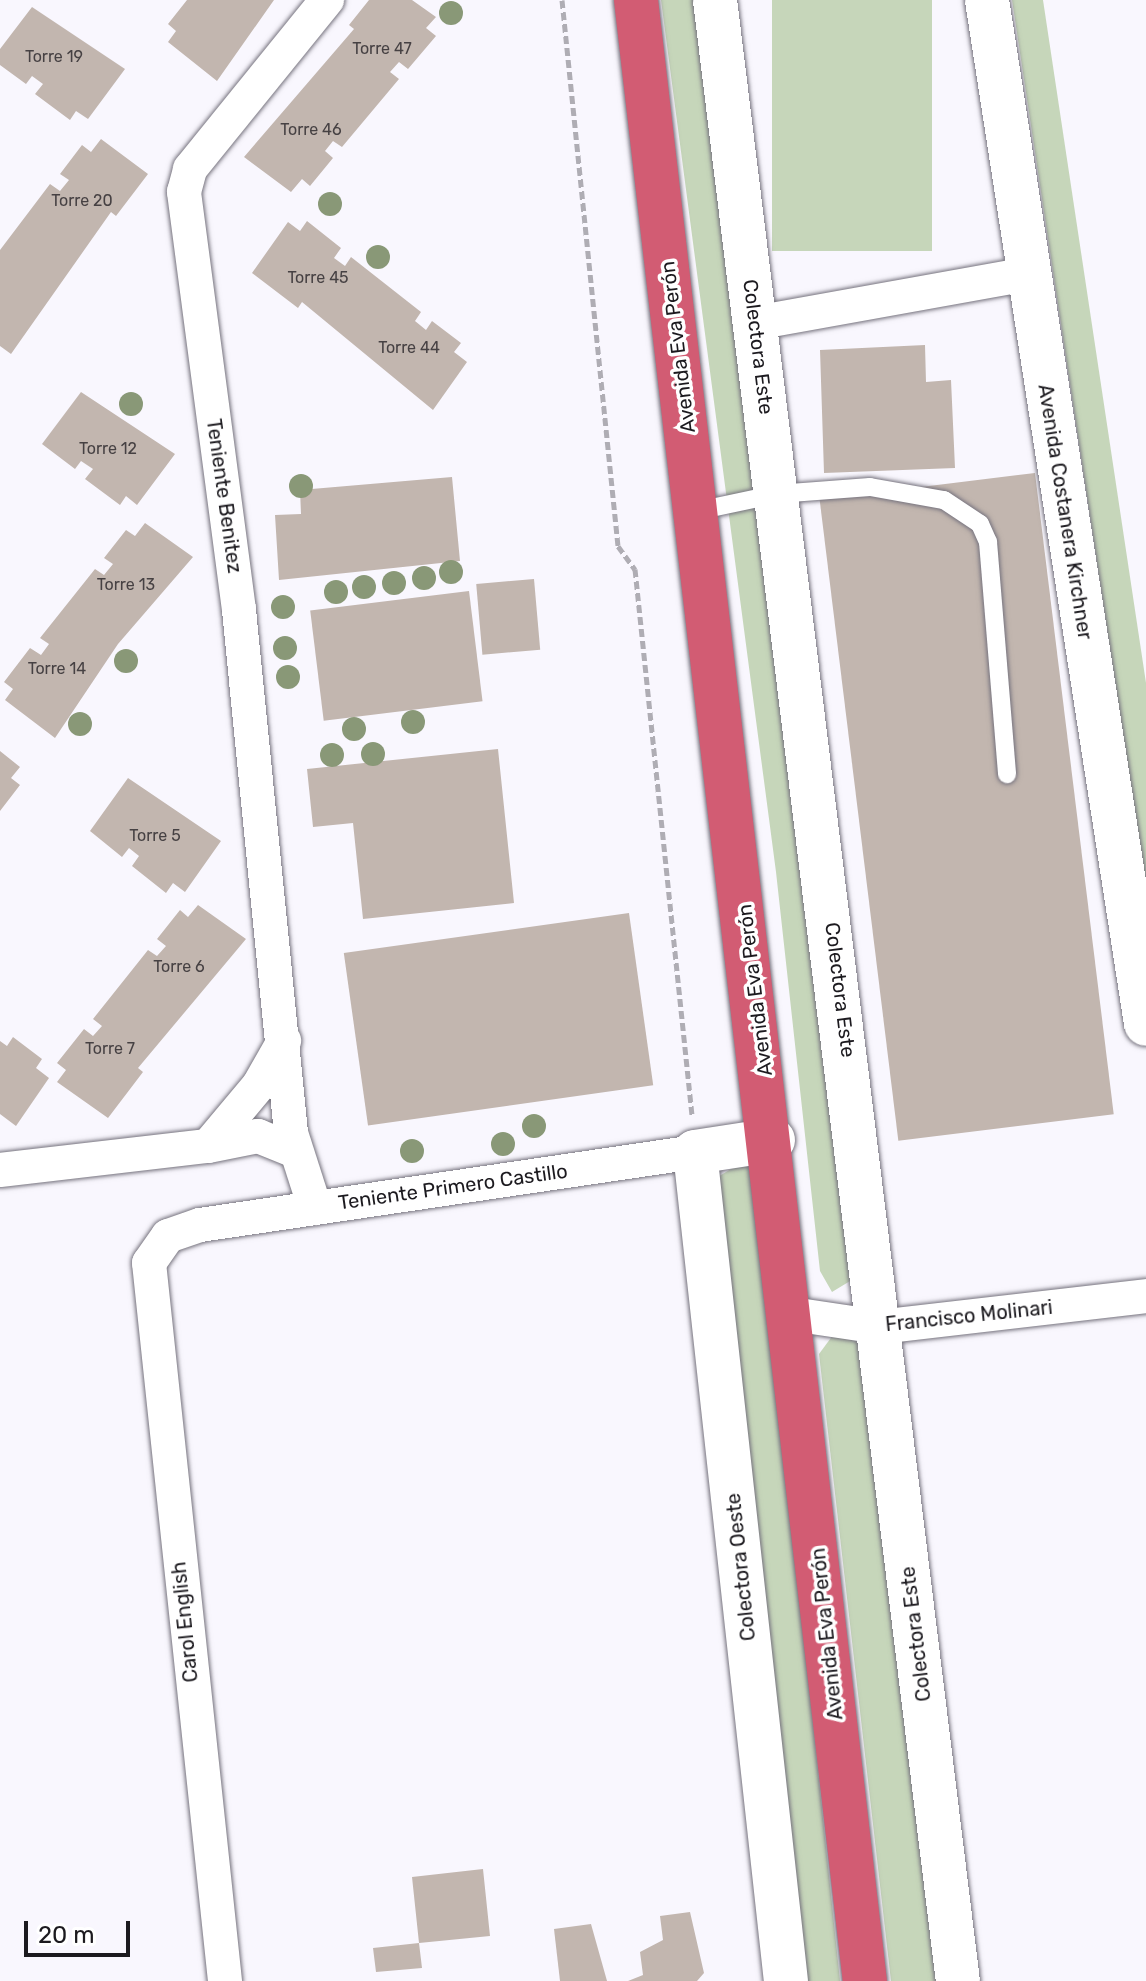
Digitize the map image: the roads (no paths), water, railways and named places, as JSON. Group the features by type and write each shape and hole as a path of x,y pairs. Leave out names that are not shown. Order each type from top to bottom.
{"highway":[{"name":"Avenida Eva Perón","path":"636,0 773,1140 860,1927 862,1981"}],"street":[{"name":"Teniente Benitez","path":"315,1208 293,1150 239,610 184,192 190,169 327,0"},
{"name":"Colectora Este","path":"715,0 958,1981"},
{"name":"Avenida Costanera Kirchner","path":"987,0 1146,1024"},
{"path":"755,323 1028,274"},
{"path":"208,1146 259,1085 284,1041"},
{"path":"0,1170 208,1146 258,1136 293,1150"},
{"name":"Teniente Primero Castillo","path":"149,1263 168,1236 200,1225 773,1140"},
{"name":"Colectora Oeste","path":"695,1152 786,1981"},
{"name":"Carol English","path":"149,1263 225,1981"},
{"name":"Francisco Molinari","path":"792,1314 879,1327 1146,1296"}],"lane":[{"path":"697,511 777,494 909,492 944,500 980,524 988,542 1007,774"}]}
